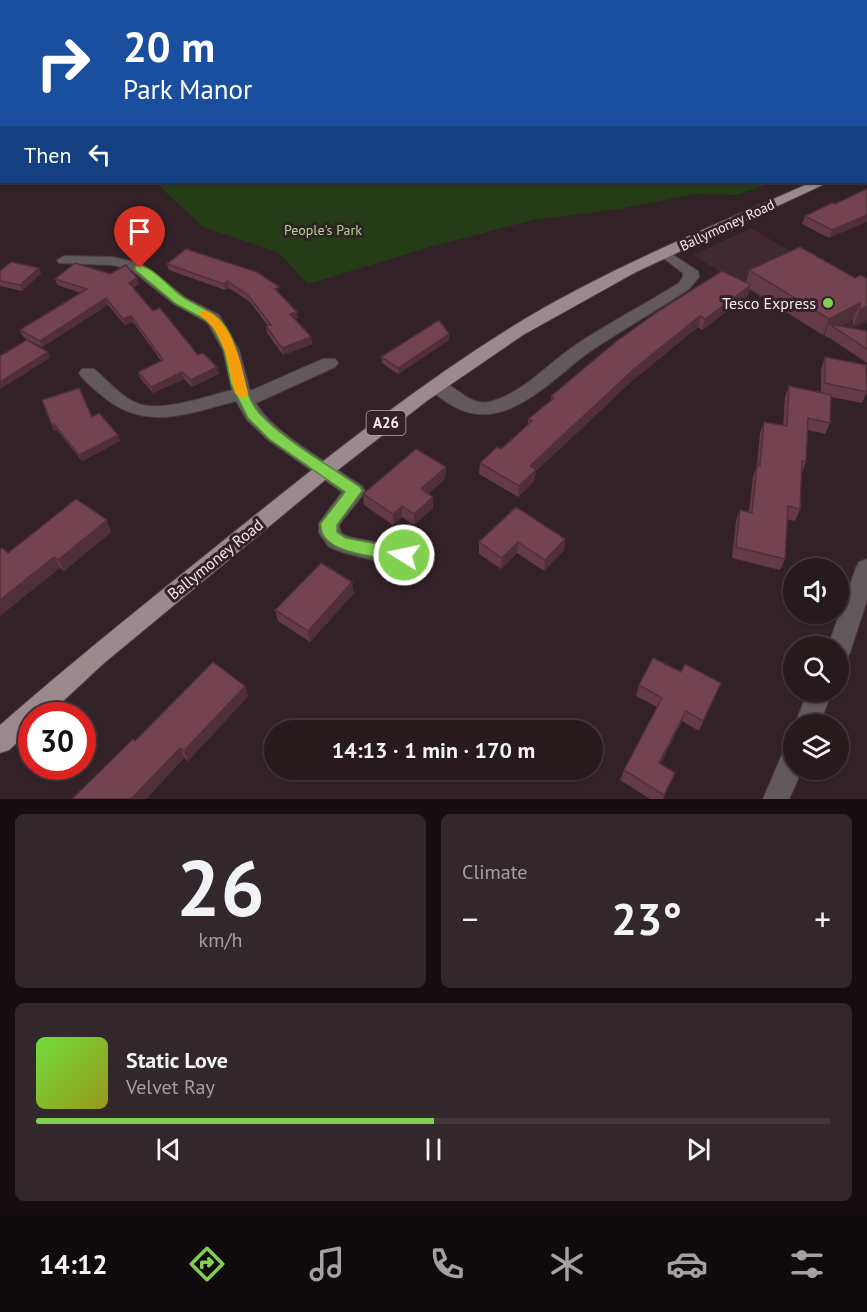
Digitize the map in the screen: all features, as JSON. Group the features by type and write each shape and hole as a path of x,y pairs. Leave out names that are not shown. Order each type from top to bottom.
{"main road":[{"name":"Ballymoney Road","path":"0,741 94,657 323,471 437,386 517,331 665,254 820,183"}],"street":[{"name":"Ballymoney Road","path":"437,386 458,401 472,407 485,409 503,404 541,381 588,346 684,286 691,277 690,271 665,254"},
{"path":"64,260 112,261 135,266 180,301 213,319 231,350 244,398 253,415 323,471 355,491 329,523 328,530 334,539 342,543 404,555"},
{"path":"88,373 126,404 143,411 165,411 244,398 329,363"},
{"path":"844,636 867,568"},
{"path":"776,799 784,780"}],"shaded area":[{"path":"751,228 867,296 867,323 828,339 693,255"}],"green space":[{"name":"People's Park","path":"771,183 736,195 696,194 625,208 533,220 433,246 308,284 278,252 203,227 157,184"}],"building":[{"path":"867,189 867,215 832,230 805,216 832,203 835,204"},
{"path":"800,247 855,278 861,275 867,279 867,306 860,310 860,303 829,319 749,270"},
{"path":"186,249 257,272 279,287 275,289 297,312 290,314 311,337 282,348 266,326 271,325 248,295 227,281 224,284 167,264"},
{"path":"11,262 39,268 20,285 0,281 0,271"},
{"path":"75,263 110,274 126,265 137,278 129,283 153,311 160,308 198,355 203,353 217,367 191,380 182,372 151,387 138,372 163,360 131,316 123,319 106,298 40,341 20,330 87,289 55,279"},
{"path":"722,271 751,285 705,319 700,316 635,368 530,466 536,470 519,486 480,463 497,447 501,449 532,421 528,419 554,398 551,396 618,340"},
{"path":"439,320 449,334 398,368 381,357"},
{"path":"829,324 867,331 867,349"},
{"path":"27,340 48,352 0,382 0,356"},
{"path":"825,357 866,365 867,392 825,383"},
{"path":"789,386 831,395 830,423 808,418 806,462 802,461 800,509 788,506 785,558 783,559 736,547 740,510 752,513 764,422 787,426"},
{"path":"79,388 92,417 99,413 118,435 79,455 54,424 52,425 42,400"},
{"path":"416,449 446,467 421,489 433,497 414,514 402,506 393,514 363,494"},
{"path":"76,499 107,520 58,560 54,557 0,600 0,550 2,548 8,553"},
{"path":"516,507 565,539 545,560 518,542 502,558 479,542"},
{"path":"321,563 352,582 308,631 275,610"},
{"path":"653,658 681,672 685,664 721,683 703,721 686,711 659,763 675,773 664,795 624,770 662,698 639,685"},
{"path":"213,662 245,686 184,751 180,748 131,799 72,799 91,780 96,780 96,775 133,739 135,741"}],"slow traffic":[{"path":"204,314 213,319 231,350 241,393"}],"place":[{"name":"Tesco Express","path":"828,303"}],"route":[{"path":"140,268 180,301 207,315 217,324 231,350 238,384 246,405 253,415 274,435 355,491 329,523 328,530 332,537 342,543 404,555"}]}
